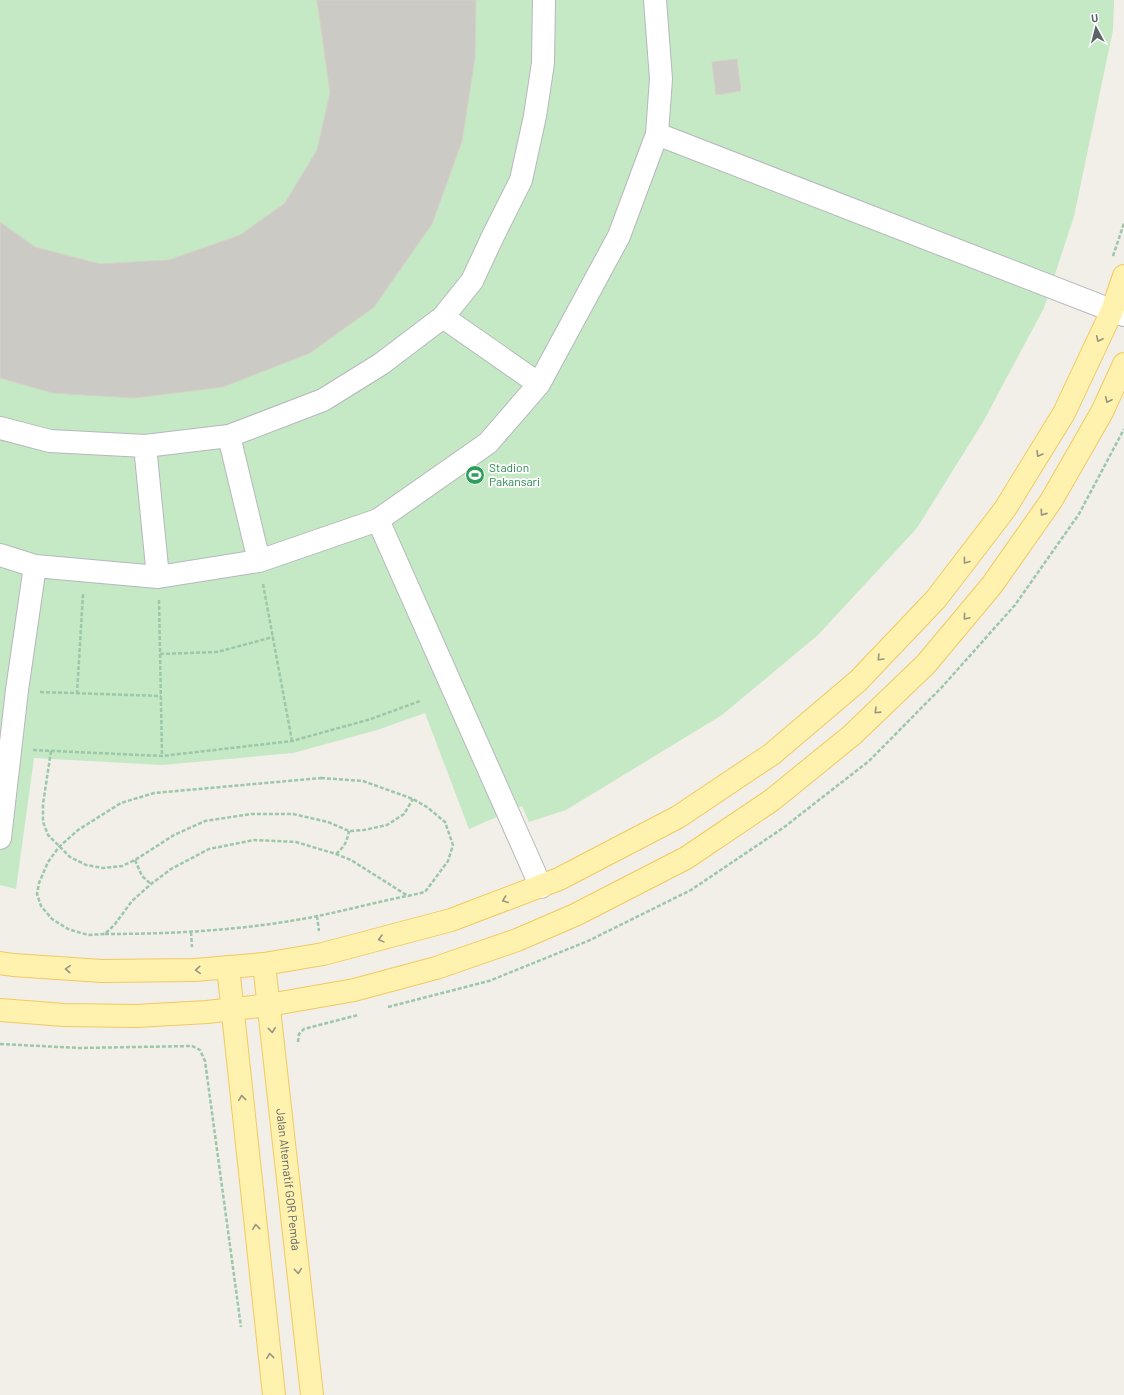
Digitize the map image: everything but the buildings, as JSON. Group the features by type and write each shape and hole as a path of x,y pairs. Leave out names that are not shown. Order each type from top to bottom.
{"main road":[{"path":"0,963 102,971 195,970 264,964 323,954 451,920 541,887 678,818 772,754 858,681 936,599 1005,509 1064,413 1118,313 1118,268"},
{"path":"0,1010 64,1015 136,1016 233,1010 354,990 436,968 517,940 575,915 686,858 772,800 852,735 926,664 992,585 1051,501 1102,412 1124,364"},
{"name":"Jalan Alternatif GOR Pemda","path":"264,964 270,1005 312,1395"},
{"path":"228,967 274,1395"}],"lane":[{"path":"0,428 50,441 145,446 229,436 323,400 380,364 443,317 472,281 521,180 535,116 543,62 544,0"},
{"path":"0,555 35,566 158,577 258,561 378,520 488,443 539,384 619,236 657,134 661,79 655,0"},
{"path":"657,134 1118,313"},
{"path":"443,317 539,384"},
{"path":"229,436 258,561"},
{"path":"145,446 158,577"},
{"path":"378,520 541,887"},
{"path":"0,838 10,748 11,698 35,566"}],"path":[{"path":"1118,268 1124,223"},
{"path":"258,561 292,741"},
{"path":"77,694 85,570"},
{"path":"158,577 162,756"},
{"path":"160,654 218,652 273,637"},
{"path":"11,698 77,694 161,696"},
{"path":"10,748 162,756 292,741 371,719 420,701"},
{"path":"51,751 43,822 48,835 70,857 86,865 103,868 122,866 135,860 174,835 205,821 251,814 293,814 328,822 349,831 364,830 387,825 404,814 413,799"},
{"path":"321,778 363,781 413,799 427,807 445,822 453,846 448,861 425,892 317,916 253,926 191,932 88,935 68,929 52,919 41,906 38,894 39,883 48,862 59,847 78,830 121,803 154,793 321,778"},
{"path":"336,854 344,847 348,839 349,831"},
{"path":"105,934 115,924 132,901 151,884 171,870 209,849 254,840 296,842 336,854 351,860 408,896"},
{"path":"135,860 142,876 151,884"},
{"path":"317,916 320,936"},
{"path":"0,1044 80,1048 192,1046 200,1050 205,1061 242,1333"}],"green space":[{"name":"Stadion Pakansari","path":"0,0 1114,0 1113,30 1074,216 1044,308 983,422 917,528 818,635 722,715 566,810 529,822 522,806 469,829 425,713 377,730 293,753 162,765 34,758 16,889 0,885"}],"place":[{"name":"Stadion Pakansari","path":"475,475"}]}
